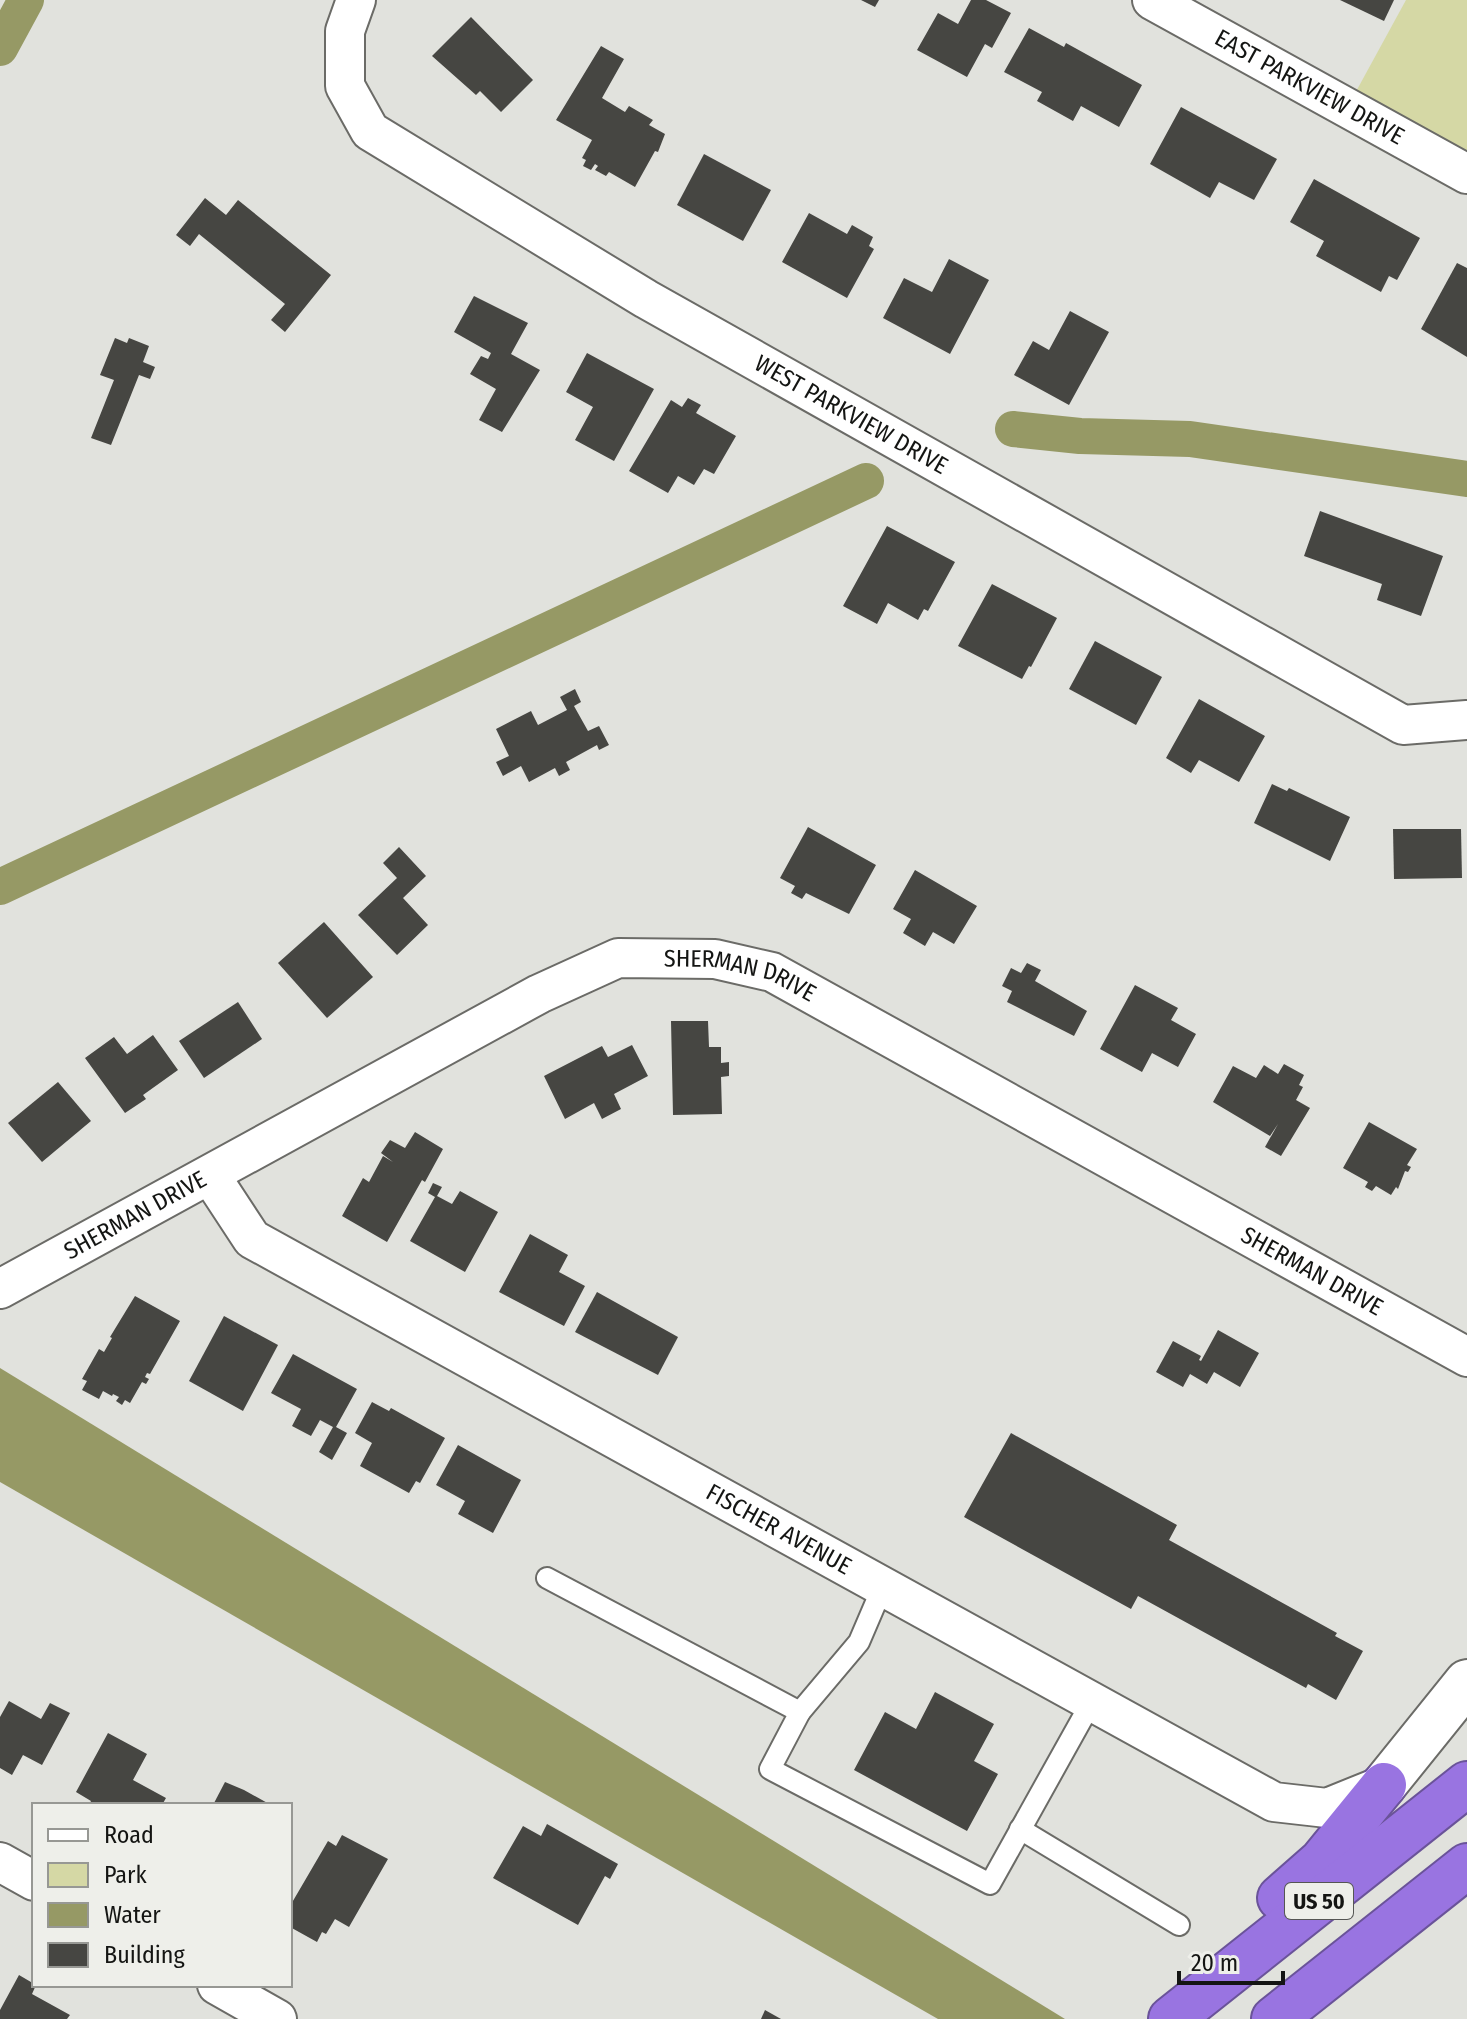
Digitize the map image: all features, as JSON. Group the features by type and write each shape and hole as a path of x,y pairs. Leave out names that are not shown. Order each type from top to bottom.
{"highway":[{"name":"US 50","path":"1171,2019 1467,1784"},
{"path":"1146,2019 1322,1861 1384,1785"},
{"name":"US 50","path":"1274,2019 1467,1866"}],"main road":[{"path":"1384,1785 1467,1682"}],"street":[{"name":"WEST PARKVIEW DRIVE","path":"356,0 345,31 345,86 370,131 646,299 1403,725 1467,720"},
{"name":"EAST PARKVIEW DRIVE","path":"1152,0 1467,174"},
{"name":"SHERMAN DRIVE","path":"0,1289 539,994 618,958 715,959 772,972 1467,1357"},
{"name":"FISCHER AVENUE","path":"210,1175 252,1239 1274,1802 1327,1808 1384,1785"},
{"path":"0,1862 32,1880"},
{"path":"221,1987 277,2019"}],"lane":[{"path":"547,1578 800,1712"},
{"path":"883,1586 859,1642 800,1712 770,1769 990,1884 1092,1701"},
{"path":"1020,1829 1179,1925"}],"green space":[{"path":"1406,0 1467,0 1467,168 1347,108"}],"water":[{"path":"0,1368 1065,2019 938,2019 0,1482"}],"building":[{"path":"861,0 879,0 875,7"},
{"path":"971,0 986,0 1011,13 992,48 985,44 967,77 917,50 938,13 958,24"},
{"path":"1340,0 1394,0 1384,21"},
{"path":"471,17 533,80 501,112 480,91 476,95 432,56"},
{"path":"1029,28 1064,47 1066,43 1142,85 1119,127 1081,106 1073,121 1037,101 1042,92 1004,72"},
{"path":"601,46 624,59 602,98 625,112 629,106 653,120 649,125 665,134 658,152 655,151 635,187 609,172 606,176 595,170 598,166 595,164 591,170 583,166 586,160 582,158 592,140 556,120"},
{"path":"1181,107 1277,159 1254,200 1219,182 1210,198 1150,164"},
{"path":"704,154 771,190 743,241 677,205"},
{"path":"1314,179 1420,238 1397,280 1389,276 1381,292 1316,256 1324,241 1290,222"},
{"path":"205,198 226,215 238,200 331,275 285,332 271,320 285,304 199,234 190,246 176,235"},
{"path":"809,213 847,234 852,225 873,237 869,246 874,249 847,298 782,262"},
{"path":"949,259 989,280 950,354 883,318 904,278 932,292"},
{"path":"1457,263 1467,268 1467,357 1421,329"},
{"path":"474,296 528,323 511,354 540,370 502,432 479,420 496,389 470,374 481,356 488,359 491,353 454,332"},
{"path":"1070,311 1109,332 1069,405 1014,375 1033,341 1049,350"},
{"path":"115,338 127,343 129,338 149,346 143,362 155,367 150,379 139,375 111,445 91,438 114,380 100,375"},
{"path":"587,353 654,389 614,461 575,440 593,407 566,392"},
{"path":"688,398 701,405 696,413 736,436 714,474 704,469 694,485 678,476 668,493 629,471 671,400 682,407"},
{"path":"1320,511 1443,556 1421,616 1377,600 1382,584 1304,556"},
{"path":"887,526 955,562 928,611 924,609 918,620 888,603 877,624 843,606"},
{"path":"992,584 1057,618 1022,679 958,646"},
{"path":"1095,641 1162,677 1136,725 1069,689"},
{"path":"575,689 581,702 574,706 588,731 599,726 609,745 599,750 597,745 566,762 570,770 559,776 555,768 529,782 521,766 503,776 496,762 509,756 496,729 531,711 538,725 567,710 560,697"},
{"path":"1199,699 1265,736 1239,782 1199,760 1191,773 1166,758"},
{"path":"1272,784 1287,791 1289,788 1350,817 1330,861 1254,823"},
{"path":"808,827 876,865 849,914 806,893 802,899 791,893 795,886 780,878"},
{"path":"1393,829 1461,829 1462,878 1394,879"},
{"path":"399,847 426,876 403,898 428,925 397,955 358,915 397,878 383,863"},
{"path":"915,870 977,906 954,944 933,932 925,946 903,933 911,919 893,909"},
{"path":"324,922 373,977 327,1018 278,963"},
{"path":"1027,963 1041,970 1035,981 1087,1011 1074,1036 1007,1002 1012,991 1002,986 1011,968 1021,973"},
{"path":"1135,985 1178,1008 1171,1020 1196,1034 1178,1067 1152,1053 1142,1072 1100,1049"},
{"path":"238,1002 262,1039 204,1078 179,1041"},
{"path":"671,1021 708,1021 709,1047 721,1047 721,1063 729,1062 729,1076 721,1077 722,1114 673,1115"},
{"path":"153,1035 178,1070 143,1095 146,1099 125,1113 85,1058 114,1037 127,1054"},
{"path":"632,1045 648,1076 614,1094 621,1109 602,1119 594,1103 565,1119 544,1076 602,1046 608,1057"},
{"path":"1284,1064 1304,1075 1299,1085 1303,1087 1296,1100 1310,1108 1281,1156 1265,1147 1278,1124 1270,1136 1213,1102 1233,1066 1256,1078 1264,1065 1278,1074"},
{"path":"58,1082 91,1121 42,1162 8,1123"},
{"path":"1369,1122 1417,1149 1407,1165 1411,1167 1408,1172 1405,1171 1398,1189 1396,1187 1391,1195 1376,1186 1372,1191 1365,1187 1368,1182 1343,1168"},
{"path":"415,1132 443,1149 387,1242 342,1216 363,1178 369,1182 383,1156 393,1162 381,1153 390,1140 405,1148"},
{"path":"433,1183 442,1187 437,1196 452,1204 460,1191 498,1212 465,1272 410,1241 435,1197 428,1193"},
{"path":"530,1234 568,1255 559,1272 585,1286 564,1326 499,1292"},
{"path":"597,1292 678,1337 658,1375 575,1332"},
{"path":"135,1296 180,1321 150,1374 147,1373 145,1377 149,1379 146,1384 142,1382 130,1403 125,1400 122,1405 116,1401 119,1397 113,1394 103,1391 99,1399 82,1390 87,1381 82,1379 99,1349 104,1352"},
{"path":"224,1316 278,1345 243,1411 189,1381"},
{"path":"1218,1330 1259,1353 1240,1387 1214,1372 1207,1384 1190,1374 1183,1387 1156,1372 1173,1341 1201,1356 1201,1361"},
{"path":"293,1354 357,1389 336,1427 347,1433 332,1460 319,1452 333,1427 320,1420 311,1436 292,1426 301,1409 271,1393"},
{"path":"372,1402 389,1411 391,1408 445,1438 420,1483 416,1481 409,1493 360,1466 372,1443 355,1433"},
{"path":"1011,1433 1177,1525 1169,1540 1337,1633 1335,1636 1363,1651 1336,1700 1308,1684 1306,1688 1138,1596 1131,1609 964,1517"},
{"path":"458,1445 521,1480 493,1533 458,1514 465,1501 436,1485"},
{"path":"935,1692 994,1724 974,1761 998,1774 967,1831 854,1770 885,1712 916,1729"},
{"path":"9,1701 41,1719 50,1703 70,1713 42,1765 23,1755 12,1775 0,1768 0,1717"},
{"path":"108,1733 147,1754 133,1780 166,1798 163,1803 90,1803 76,1792"},
{"path":"225,1782 267,1803 214,1803"},
{"path":"547,1824 618,1864 610,1879 605,1876 578,1925 493,1878 523,1826 541,1836"},
{"path":"342,1835 388,1859 349,1927 335,1919 317,1942 292,1928 292,1903 328,1841 336,1846"},
{"path":"19,1975 35,1987 32,1994 70,2015 67,2019 0,2019 0,2010"},
{"path":"765,2010 781,2019 761,2019"}],"waterway":[{"path":"0,48 26,0"},
{"path":"1013,429 1080,436 1190,439 1467,479"},
{"path":"0,887 866,481"}]}
